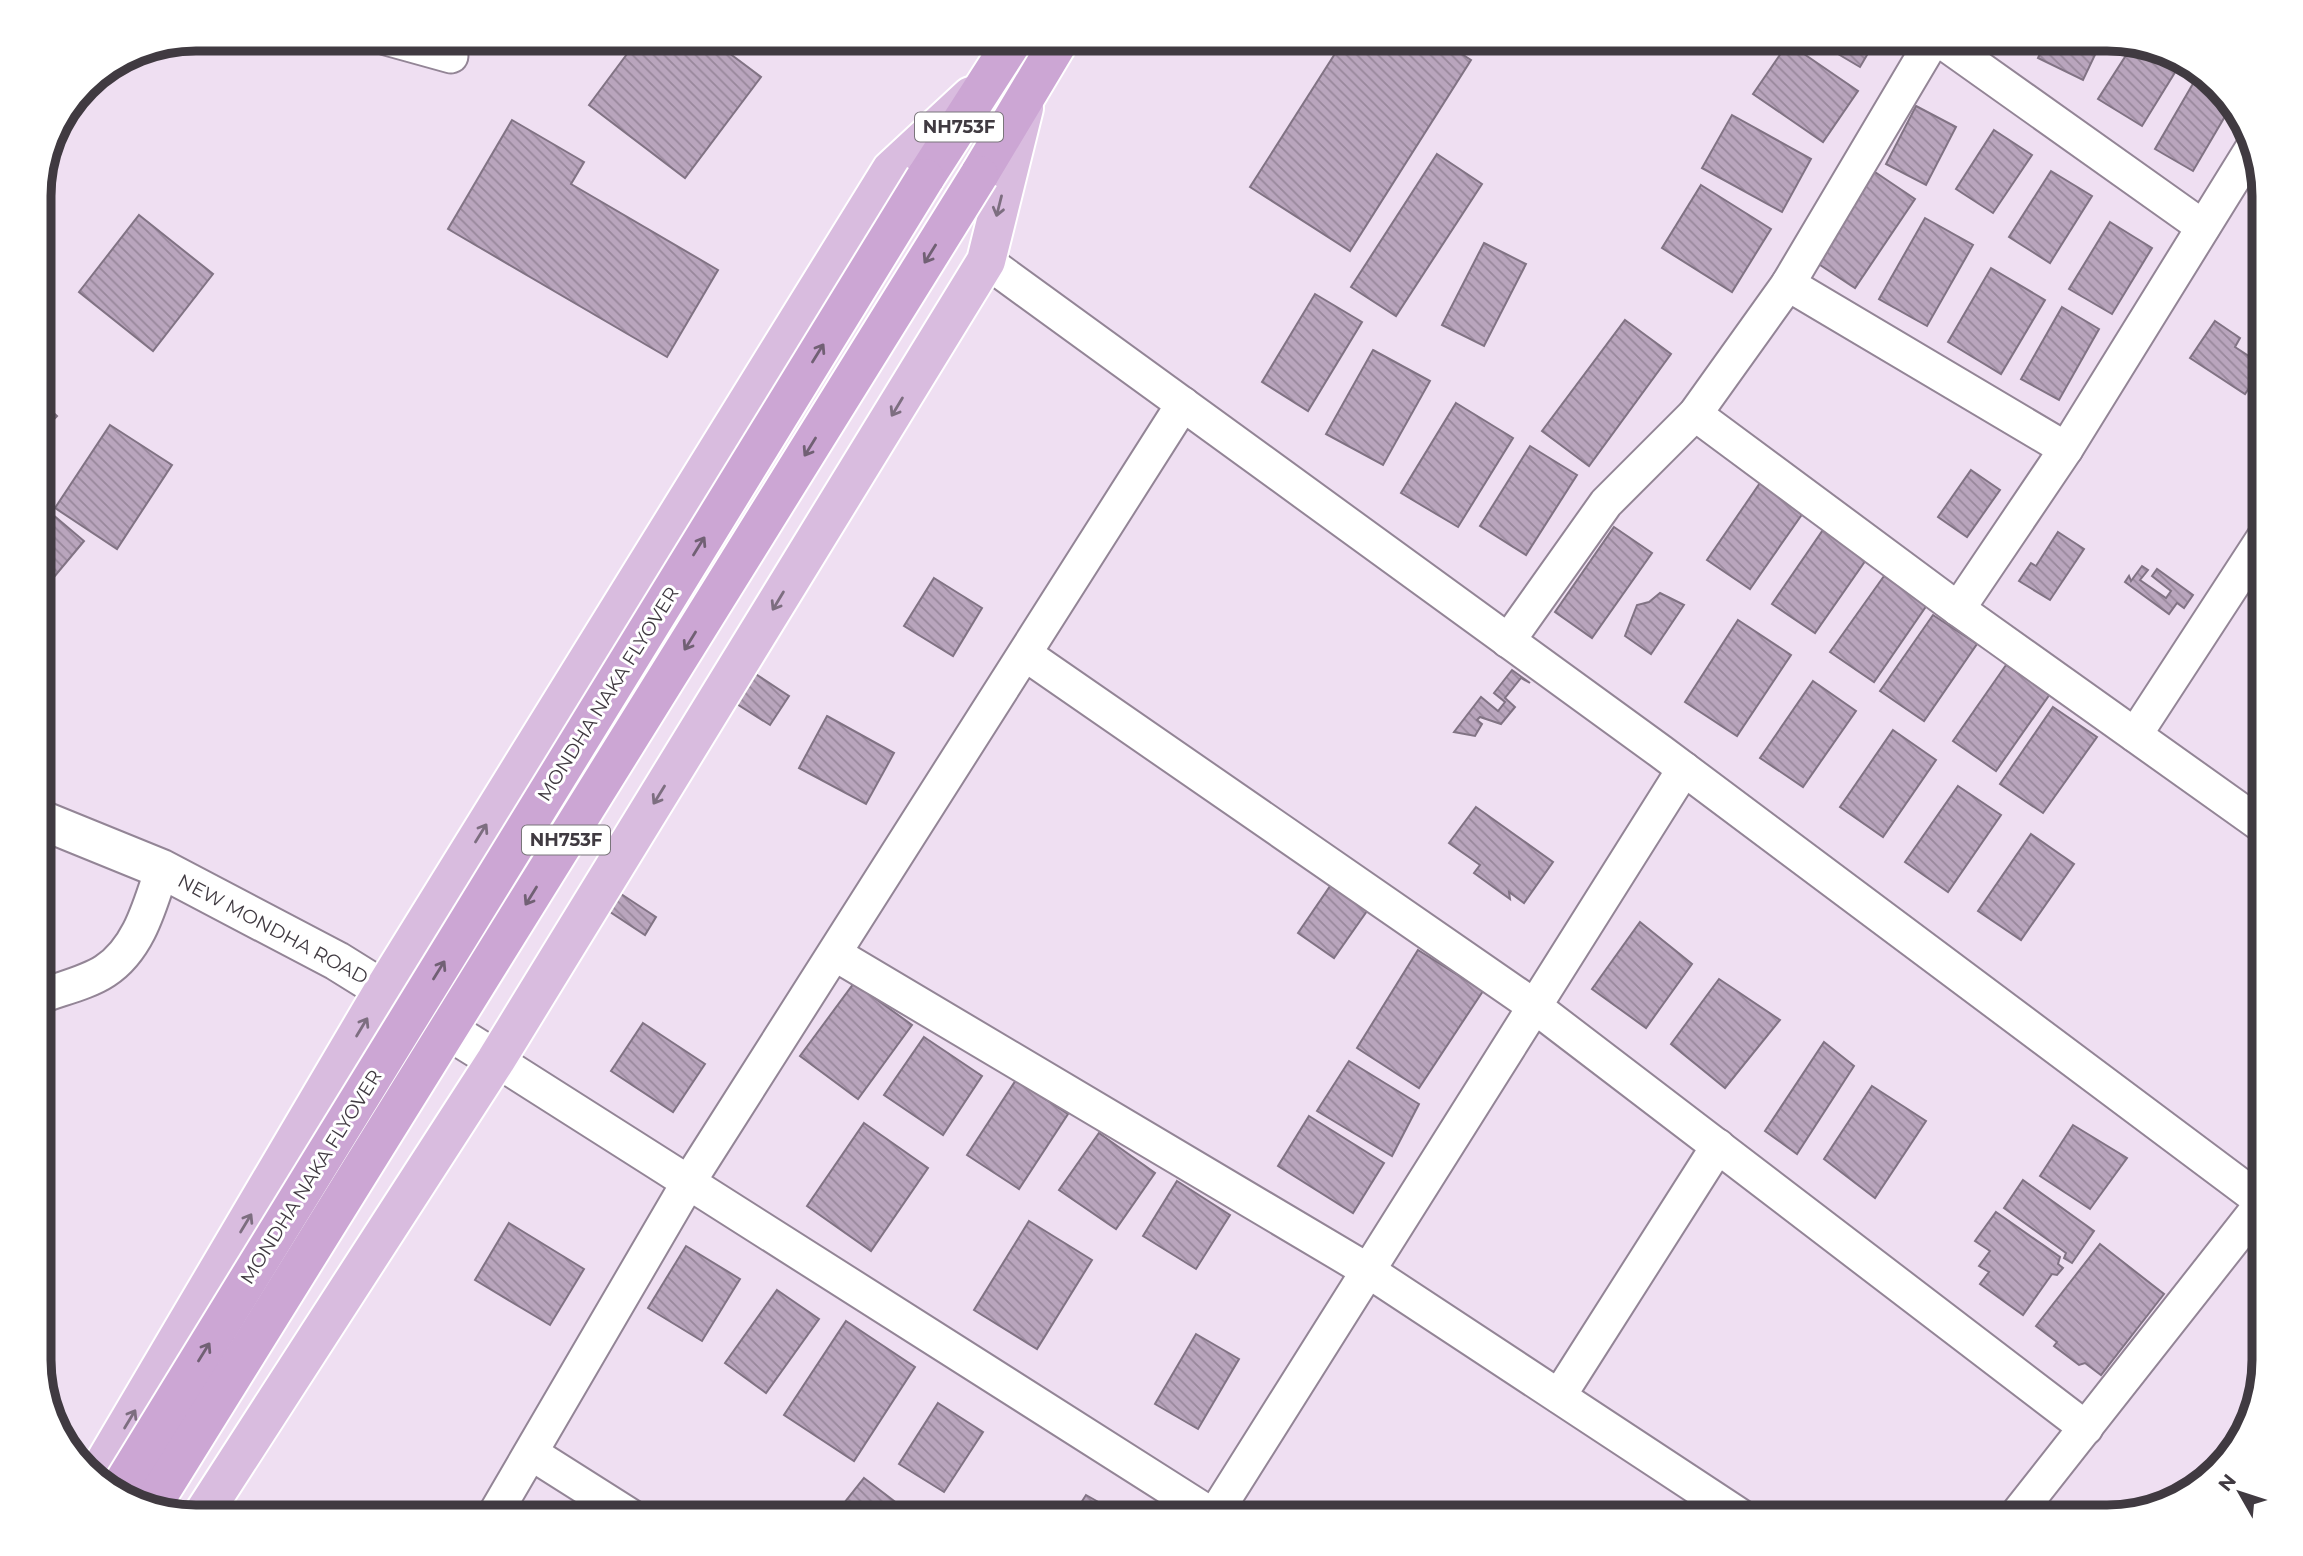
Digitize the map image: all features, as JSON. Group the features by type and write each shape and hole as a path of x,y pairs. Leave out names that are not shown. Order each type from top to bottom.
{"highway":[{"name":"NH753F","path":"992,76 1007,51"},
{"name":"NH753F","path":"1028,92 1052,51"},
{"name":"MONDHA NAKA FLYOVER","path":"122,1485 925,178 992,76"},
{"name":"MONDHA NAKA FLYOVER","path":"156,1499 1028,92"}],"main road":[{"path":"100,1469 384,989 891,170 992,76"},
{"path":"209,1505 496,1060 986,261 1028,92"}],"street":[{"path":"433,51 451,56"},
{"path":"1508,641 1606,503 1695,414 1788,284 1927,51"},
{"path":"1953,51 2203,227"},
{"path":"1958,609 2066,449 2247,158"},
{"path":"986,261 1684,769 2252,1194"},
{"path":"1788,284 2066,449"},
{"path":"500,1505 688,1183 1183,404"},
{"path":"1695,414 1958,609 2252,818"},
{"path":"2135,735 2252,555"},
{"path":"1025,654 1534,1006 2086,1427"},
{"path":"1221,1505 1684,769"},
{"name":"NEW MONDHA ROAD","path":"51,824 162,869 337,961 496,1060"},
{"path":"51,992 104,972 128,949 144,923 162,869"},
{"path":"835,954 1367,1270 1724,1505"},
{"path":"496,1060 1195,1505"},
{"path":"1559,1396 1718,1146"},
{"path":"2024,1505 2252,1218"},
{"path":"531,1453 613,1505"}],"building":[{"path":"629,51 726,51 761,77 685,178 589,105"},
{"path":"1337,51 1457,51 1471,60 1350,251 1250,187"},
{"path":"1783,51 1800,51 1858,91 1823,142 1753,94"},
{"path":"1833,51 1869,51 1860,67"},
{"path":"2041,51 2097,51 2083,80 2038,58"},
{"path":"2128,52 2154,58 2177,69 2142,126 2098,99"},
{"path":"2195,80 2227,113 2193,171 2155,149"},
{"path":"1916,106 1956,127 1926,185 1886,164"},
{"path":"1732,115 1811,159 1782,212 1702,168"},
{"path":"512,120 584,162 571,184 718,270 667,357 448,229"},
{"path":"1994,130 2032,155 1993,213 1956,189"},
{"path":"1437,154 1482,184 1396,316 1351,287"},
{"path":"1869,168 1915,199 1855,288 1808,257"},
{"path":"2051,171 2092,196 2050,263 2009,237"},
{"path":"1701,185 1771,229 1732,292 1662,248"},
{"path":"139,215 213,274 153,351 79,292"},
{"path":"1925,218 1973,245 1927,326 1879,299"},
{"path":"2110,222 2152,248 2112,314 2069,289"},
{"path":"1484,243 1526,264 1484,346 1442,325"},
{"path":"1991,268 2045,300 2001,374 1948,342"},
{"path":"1315,294 1362,322 1308,411 1262,382"},
{"path":"2062,307 2099,329 2059,400 2021,379"},
{"path":"1625,320 1671,354 1589,466 1542,431"},
{"path":"2215,321 2240,338 2235,347 2252,358 2252,384 2245,394 2190,358"},
{"path":"1373,350 1430,381 1383,465 1326,434"},
{"path":"1456,403 1513,438 1458,527 1401,493"},
{"path":"51,411 57,416 51,422"},
{"path":"110,425 172,465 117,549 55,508"},
{"path":"1530,446 1577,475 1526,555 1480,526"},
{"path":"1971,470 2000,490 1967,537 1938,517"},
{"path":"1760,483 1803,513 1750,589 1707,560"},
{"path":"51,513 84,541 51,581"},
{"path":"1614,527 1652,553 1592,638 1555,612"},
{"path":"1825,527 1868,557 1815,633 1772,604"},
{"path":"2058,532 2084,549 2050,600 2019,581 2031,563 2036,566"},
{"path":"2142,566 2148,570 2140,580 2166,598 2171,591 2152,576 2157,569 2193,595 2184,608 2177,603 2169,614 2125,582 2129,576 2131,581"},
{"path":"1884,576 1927,605 1874,682 1830,652"},
{"path":"934,578 982,608 953,656 904,626"},
{"path":"1660,593 1684,605 1651,654 1625,636 1637,605 1649,602"},
{"path":"1933,615 1977,644 1924,721 1880,691"},
{"path":"1738,620 1791,655 1737,736 1685,702"},
{"path":"2006,665 2050,694 1996,771 1953,741"},
{"path":"748,669 789,696 770,725 729,699"},
{"path":"1512,670 1530,683 1521,678 1505,698 1515,707 1501,724 1480,717 1477,720 1482,724 1475,736 1454,732 1481,697 1498,711 1505,702 1494,693"},
{"path":"1813,681 1856,711 1803,787 1760,758"},
{"path":"2053,707 2097,737 2043,813 2000,784"},
{"path":"827,716 894,753 866,804 799,768"},
{"path":"1893,730 1936,760 1883,837 1840,807"},
{"path":"1958,786 2001,815 1948,892 1905,862"},
{"path":"1476,807 1553,862 1524,903 1509,892 1510,899 1474,873 1480,865 1449,843"},
{"path":"2031,834 2074,864 2021,940 1978,911"},
{"path":"1337,876 1374,901 1334,958 1298,933"},
{"path":"612,888 656,917 645,935 601,906"},
{"path":"1640,922 1692,964 1646,1028 1592,989"},
{"path":"1418,950 1483,991 1419,1088 1357,1048"},
{"path":"1719,979 1780,1020 1725,1088 1671,1044"},
{"path":"854,983 912,1025 858,1099 800,1056"},
{"path":"643,1023 705,1064 673,1112 611,1071"},
{"path":"924,1037 982,1076 943,1135 884,1095"},
{"path":"1824,1042 1854,1066 1797,1154 1765,1131"},
{"path":"1349,1061 1419,1104 1392,1156 1317,1111"},
{"path":"1016,1080 1068,1114 1019,1189 967,1155"},
{"path":"1872,1086 1926,1121 1875,1198 1824,1159"},
{"path":"1309,1116 1384,1163 1353,1213 1278,1166"},
{"path":"864,1123 928,1168 871,1251 807,1206"},
{"path":"2073,1125 2127,1158 2090,1209 2040,1176"},
{"path":"1099,1133 1155,1173 1116,1229 1059,1190"},
{"path":"2023,1180 2094,1231 2072,1263 2064,1258 2066,1253 2004,1208"},
{"path":"1177,1181 1230,1215 1196,1269 1143,1236"},
{"path":"1996,1212 2060,1257 2058,1264 2063,1268 2057,1275 2052,1274 2023,1315 1980,1284 1989,1272 1979,1266 1990,1251 1975,1241"},
{"path":"1029,1221 1092,1260 1037,1349 974,1310"},
{"path":"509,1223 584,1269 550,1325 475,1280"},
{"path":"2100,1244 2164,1294 2101,1375 2085,1363 2079,1365 2054,1346 2057,1342 2036,1326"},
{"path":"686,1246 740,1279 702,1341 648,1308"},
{"path":"777,1290 819,1319 766,1393 725,1363"},
{"path":"846,1321 915,1367 854,1461 784,1415"},
{"path":"1196,1334 1239,1359 1198,1429 1155,1404"},
{"path":"938,1403 983,1432 944,1492 899,1464"},
{"path":"864,1478 899,1505 843,1505"},
{"path":"1086,1495 1104,1505 1080,1505"}]}
